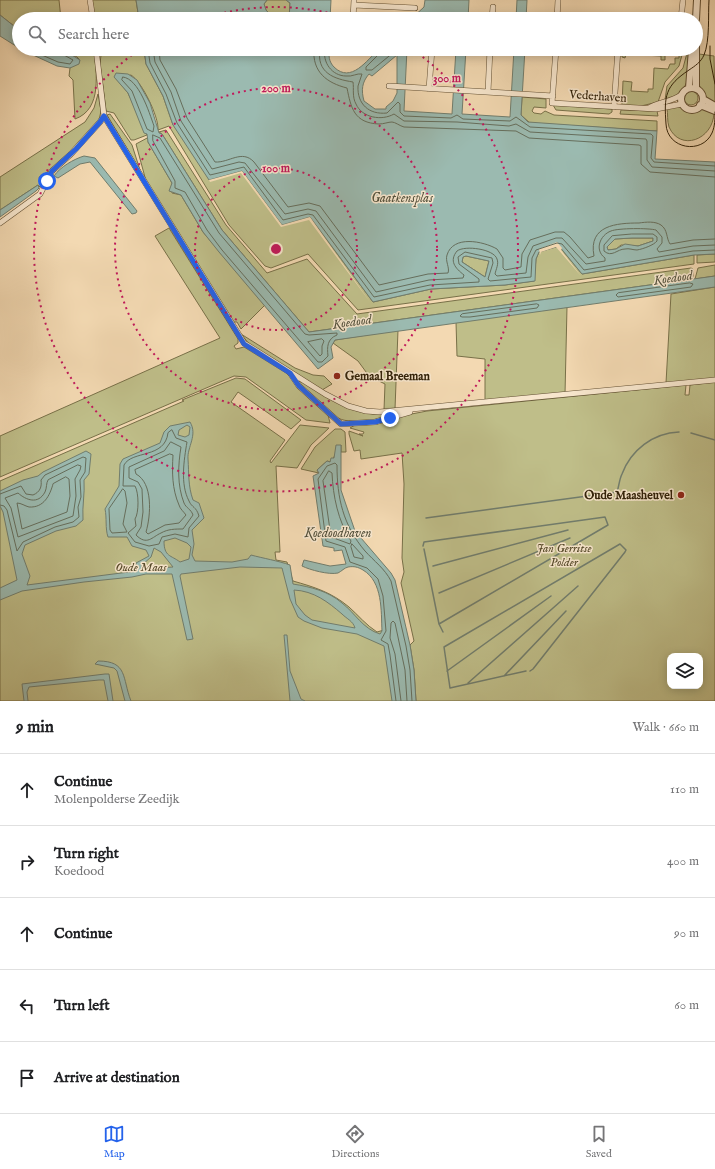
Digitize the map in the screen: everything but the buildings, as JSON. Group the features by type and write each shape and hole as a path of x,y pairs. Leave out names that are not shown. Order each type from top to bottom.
{"street":[{"path":"90,0 92,12"},
{"path":"557,12 558,0"},
{"path":"682,12 683,0"},
{"path":"696,12 697,0"},
{"path":"353,12 354,2 415,8"},
{"path":"492,7 492,12"},
{"path":"97,56 104,116 244,344 325,394 356,409 380,412 415,410 715,380"},
{"path":"430,89 432,56"},
{"path":"488,92 490,56"},
{"path":"392,87 553,96 556,56"},
{"path":"614,107 618,56"},
{"path":"691,56 688,88 681,95 682,104 691,110 701,102"},
{"path":"696,56 696,89"},
{"path":"688,88 696,89 701,93 701,102"},
{"name":"Vederhaven","path":"649,108 655,104 676,99 681,95"},
{"name":"Vederhaven","path":"553,96 552,103 614,107 656,109 682,104"},
{"path":"701,102 715,106"},
{"path":"701,102 715,111"},
{"path":"0,223 40,194 52,171 76,149 104,116"},
{"path":"290,373 299,386 341,424 375,422 415,410"}],"green space":[{"path":"0,0 59,0 60,12 12,12 12,24 0,15"},
{"path":"92,0 136,0 138,12 94,12"},
{"path":"267,0 286,0 290,3 289,12 268,12 264,4"},
{"path":"703,55 714,56 715,104 708,99 700,88 698,76 699,56 703,56"},
{"path":"75,56 95,56 96,89 94,99 90,107 84,114 75,119 73,80 69,76 70,68 79,59"},
{"path":"101,56 145,56 146,64 163,96 173,125 310,217 373,302 431,289 505,285 534,281 536,259 539,252 559,246 582,274 694,255 694,264 358,310 308,254 271,268 265,266 229,225 169,126 158,130 156,117 149,100 140,85 131,75 116,78 128,93 147,135 131,140 114,113 106,111 100,64"},
{"path":"661,56 665,56 665,60 661,60"},
{"path":"679,56 682,56 679,66 665,82 658,102 641,106 622,105 623,81 632,82 631,91 648,92 648,89 653,89 654,68 668,69 670,64 675,64 675,58 679,58"},
{"path":"686,56 690,56 688,76 684,88 680,93 665,100 667,86 683,68"},
{"path":"691,91 696,93 698,98 696,103 691,105 686,103 684,98 686,93"},
{"path":"98,94 101,111 99,120 72,151 52,169 39,177 40,179 48,175 42,189 38,185 0,210 0,177 85,122 94,108"},
{"path":"522,97 546,99 546,108 534,107 532,111 534,113 541,114 545,111 554,115 657,121 657,131 530,123 521,115"},
{"path":"553,105 612,109 612,112 609,114 556,110"},
{"path":"680,107 688,111 704,109 714,113 708,130 702,136 695,140 688,141 674,135 668,125 667,108"},
{"path":"621,110 657,111 658,116 620,114"},
{"path":"110,114 132,145 140,170 107,115"},
{"path":"166,130 226,225 267,273 307,259 357,314 691,268 693,269 693,279 309,332 222,230 162,134 159,132"},
{"path":"149,137 148,142 172,183 172,193 181,195 203,232 265,305 241,329 237,322 233,322 146,181 136,144"},
{"path":"169,228 238,339 238,343 234,346 236,349 244,347 286,373 328,415 330,423 306,420 246,377 234,376 0,477 0,436 220,338 155,236"},
{"path":"653,238 653,241 638,246 621,245 616,249 608,250 607,247 615,239"},
{"path":"715,254 715,262 697,263 697,255"},
{"path":"466,256 489,261 485,277 462,262 463,257"},
{"path":"715,265 715,276 695,279 698,268"},
{"path":"715,287 715,378 666,383 671,294"},
{"path":"567,307 565,394 485,401 485,359 457,356 456,322"},
{"path":"398,330 395,409 384,410 385,384 369,376 358,361 333,343 335,340"},
{"path":"241,334 295,368 313,375 324,376 332,384 322,390 250,345"},
{"name":"Oude Maas","path":"236,378 245,379 301,420 291,429 238,392 231,402 285,440 270,461 271,463 300,425 329,428 311,445 297,468 276,466 280,552 275,552 276,560 287,562 293,581 329,594 349,607 377,632 384,630 385,650 394,701 0,701 0,481 184,401 182,400"},
{"path":"298,380 357,411 373,414 402,413 388,417 361,421 338,418 323,407 300,385"},
{"name":"Jan Gerritse Polder","path":"715,382 715,701 416,701 414,670 410,645 414,641 401,583 404,572 402,558 404,484 402,453 361,459 360,450 354,451 349,431 363,436 359,434 363,434 364,432 350,428 355,425 427,411 686,385 685,395 689,395 690,385"},
{"path":"335,429 341,429 345,432 346,452 341,452 341,445 331,462 327,461 317,470 319,473 301,469 315,447"}],"water":[{"path":"136,0 267,0 264,4 268,12 138,12"},
{"path":"286,0 331,0 330,12 289,12 290,3"},
{"path":"425,0 469,0 468,12 419,12 424,7"},
{"path":"517,0 527,0 526,12 516,12"},
{"path":"0,15 12,24 12,44 0,36"},
{"path":"35,56 74,56 80,60 79,64 70,68 57,66"},
{"name":"Gaatkensplas","path":"145,56 329,56 334,67 340,72 347,73 353,72 372,56 396,56 372,76 369,74 362,90 364,101 375,109 386,109 386,107 393,101 397,93 397,56 407,56 404,111 452,114 456,56 466,56 462,114 510,117 514,56 525,56 521,115 528,122 657,131 655,159 715,162 715,254 694,255 582,274 559,246 539,252 536,259 535,281 505,285 431,289 373,302 310,217 282,225 242,171 209,180 173,125 163,96 146,64","holes":["653,238 653,241 638,246 625,244 616,249 608,250 607,247 615,239","466,256 489,261 485,277 462,262 463,257"]},
{"path":"116,73 128,74 137,80 150,103 159,133 162,134 222,230 309,332 715,276 715,287 335,340 331,347 333,358 318,369 203,232 181,195 169,191 172,183 148,142 147,134 144,133 128,93 114,77"},
{"path":"84,156 95,158 137,211 136,213 132,214 90,162 80,164 58,178 54,176 68,164"},
{"path":"38,185 39,188 36,191 0,217 0,210"},
{"name":"Koedoodhaven","path":"190,422 193,432 188,454 189,485 193,500 199,503 204,518 192,530 194,544 192,555 195,561 232,562 248,559 251,555 290,565 293,584 313,588 331,595 347,607 374,632 380,634 382,631 380,598 378,589 370,575 358,567 347,567 338,573 330,573 320,572 302,566 304,560 330,566 346,564 342,550 334,551 334,548 323,546 313,476 319,473 317,470 327,461 330,462 331,458 334,458 336,445 341,445 341,490 355,531 391,573 395,580 410,645 414,670 416,701 392,701 384,646 357,634 322,628 298,617 290,599 282,568 240,567 181,574 180,576 193,639 187,640 172,574 146,574 22,591 0,600 0,588 17,580 3,512 0,506 0,491 23,480 38,476 43,472 86,451 91,454 89,474 84,480 83,520 76,526 56,531 25,545 22,554 30,576 27,585 137,571 136,563 149,556 146,550 132,546 127,537 108,537 105,509 119,486 120,464 123,459 160,443 164,432 170,426","holes":["187,425 190,427 189,435 185,437 178,435 179,430","175,538 187,543 191,547 189,559 180,562 169,555 165,550 164,541","154,548 161,552 173,567 142,569 142,565 151,557","294,590 308,592 326,601 351,622 355,628 312,620 305,615 296,604"]},
{"path":"284,635 287,635 290,671 301,699 305,701 290,701"},
{"path":"98,661 115,664 119,668 125,678 131,701 125,701 117,671 114,668 95,664"},
{"path":"109,674 113,701 108,701 104,680 99,680 29,687 27,692 28,701 24,701 22,684"}],"pier":[{"path":"242,171 282,225 310,217 370,302 309,220 281,227 241,173 210,182 209,180"},
{"path":"557,242 562,248 561,250 581,276 556,247 541,252 540,255 539,249"}],"waterway":[{"path":"426,518 617,492 621,476 626,465 637,450 652,439 669,433 679,432"},
{"path":"691,433 715,440"},
{"path":"423,546 424,542 605,517 608,525 439,624 424,549"},
{"path":"433,566 568,530"},
{"path":"439,593 570,538"},
{"path":"526,671 450,688 444,647 620,544 626,550 625,552 530,671"},
{"path":"468,683 578,586"},
{"path":"447,671 551,596"},
{"path":"504,676 566,611"},
{"path":"439,624 443,632"}],"tram line":[{"path":"709,0 708,35 704,55 698,64 675,81 668,92 665,106 668,132 672,139 678,144 686,146 701,144 707,140 712,133 715,112"},
{"path":"710,46 710,59 715,84"}],"place":[{"name":"Gemaal Breeman","path":"337,376"},
{"name":"Oude Maasheuvel","path":"681,495"}],"route":[{"path":"47,181 52,171 76,149 104,116 244,344 290,373 296,383 341,424 375,422 390,418"}],"water label":[{"name":"Koedood","path":"673,277"},
{"name":"Koedood","path":"352,321"}]}
